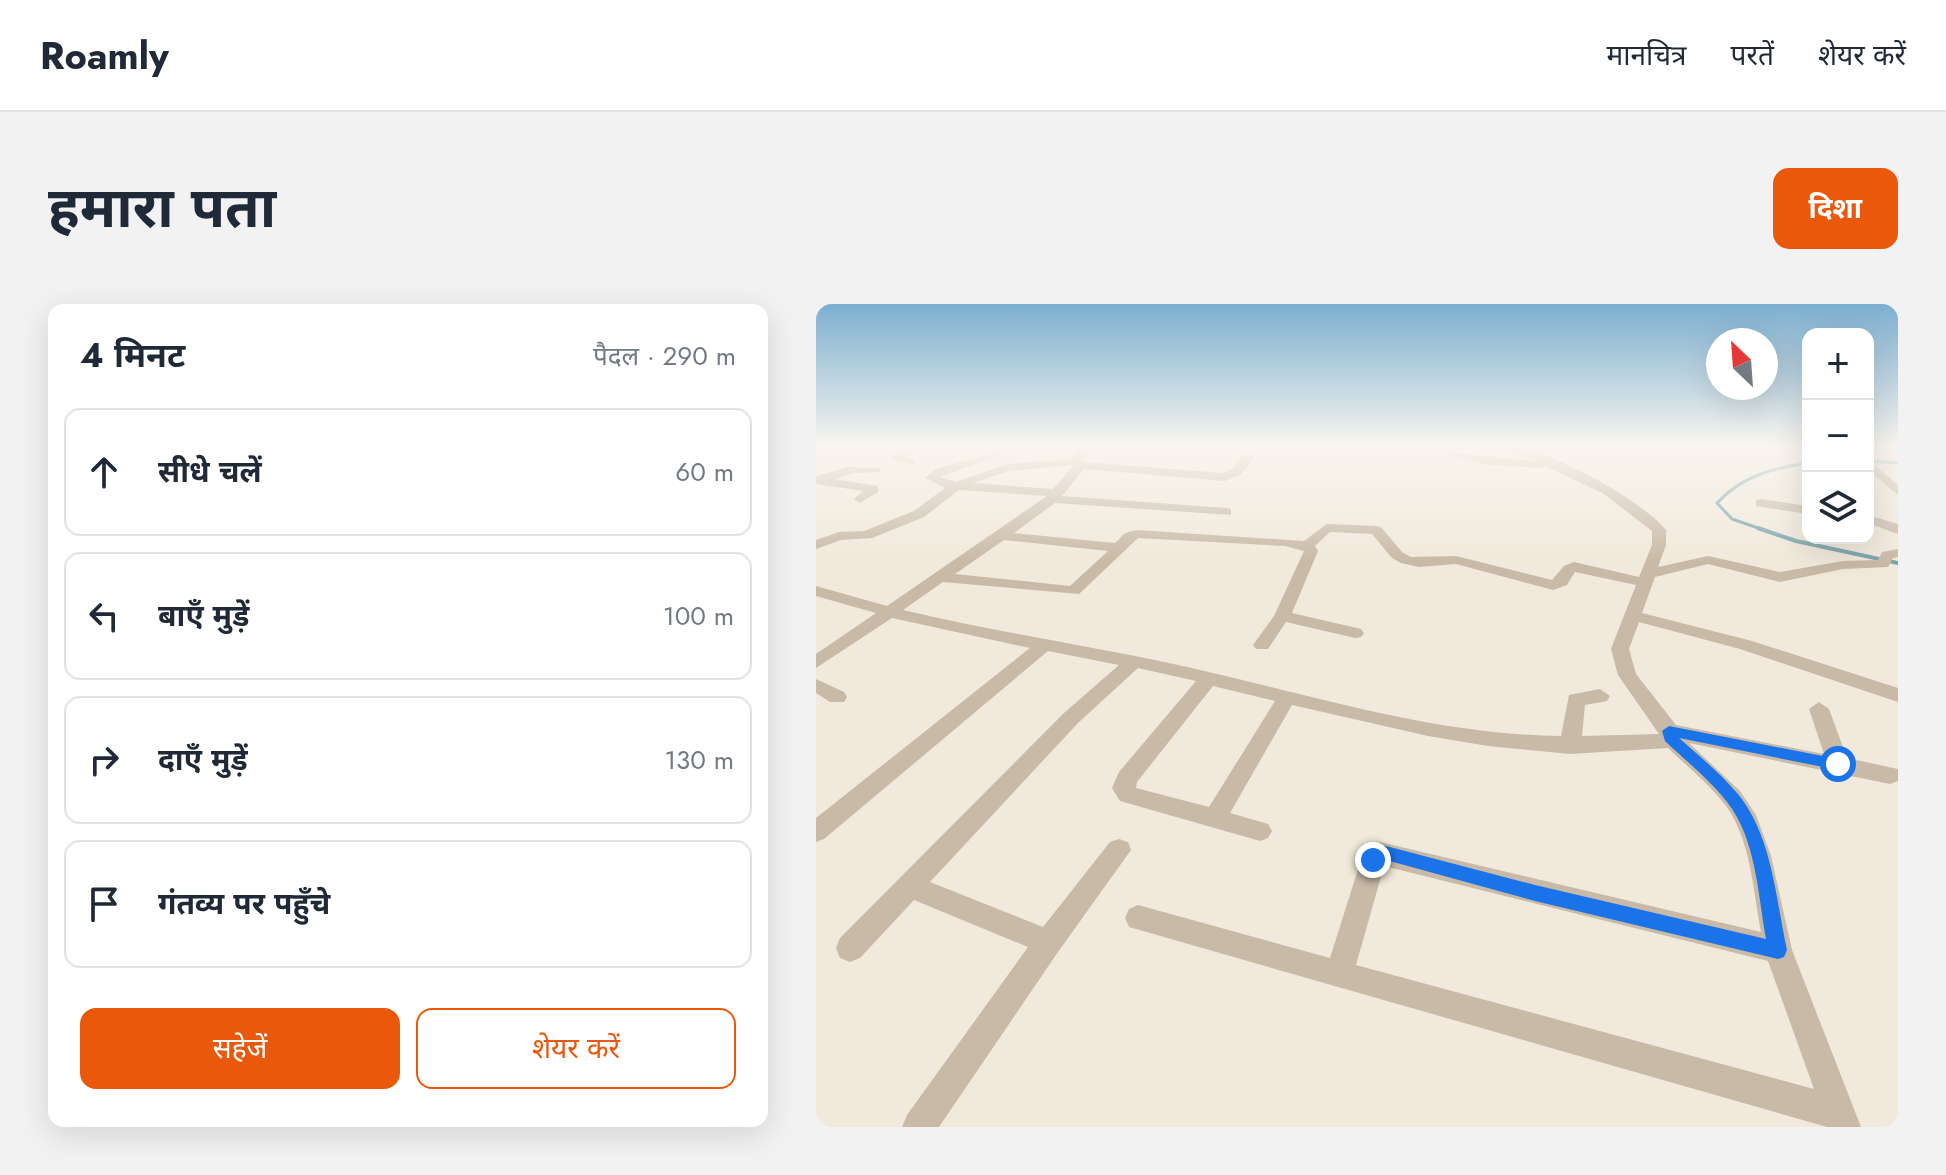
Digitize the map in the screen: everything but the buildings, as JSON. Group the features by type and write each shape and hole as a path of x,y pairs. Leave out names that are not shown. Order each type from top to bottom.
{"street":[{"path":"843,484 875,490 860,499"},
{"path":"942,484 1226,512"},
{"path":"816,545 839,536 867,535 919,514 960,484"},
{"path":"816,662 937,577 1003,536 1055,496 1063,484"},
{"path":"1588,484 1629,507 1659,530 1659,545 1644,578 1620,649 1627,675 1669,734 1732,797 1744,815 1759,856 1778,950 1842,1120"},
{"path":"1761,503 1802,509"},
{"path":"1874,520 1898,530"},
{"path":"1307,546 1327,528 1374,530 1382,533 1397,555 1419,563 1456,560 1547,584 1562,582 1569,569 1574,567 1644,578 1708,560 1780,577 1843,565 1883,564 1887,555 1898,553"},
{"path":"937,577 1073,591 1130,536 1137,534 1285,542 1307,546 1311,551 1282,616 1262,645"},
{"path":"1003,536 1119,548"},
{"path":"816,591 886,612 1508,741 1570,746 1661,743 1669,734"},
{"path":"1631,615 1746,645 1898,695"},
{"path":"1282,616 1355,633"},
{"path":"816,832 1043,646"},
{"path":"850,948 1071,718 1134,662"},
{"path":"1208,679 1127,778 1123,788 1128,795 1260,831"},
{"path":"816,686 837,697"},
{"path":"1214,819 1288,696"},
{"path":"1570,746 1576,700 1600,696"},
{"path":"1819,709 1838,764"},
{"path":"1669,734 1890,775"},
{"path":"919,1127 1048,942 1119,850"},
{"path":"1339,974 1373,860 1380,853 1778,950"},
{"path":"910,886 1048,942"},
{"path":"1138,918 1842,1120"}],"waterway":[{"path":"1740,484 1717,503 1732,519 1764,530"},
{"path":"1758,528 1796,541 1898,563"}],"route":[{"path":"1373,860 1380,853 1386,853 1535,893 1778,950 1759,856 1744,815 1732,797 1670,737 1669,731 1838,764"}]}
